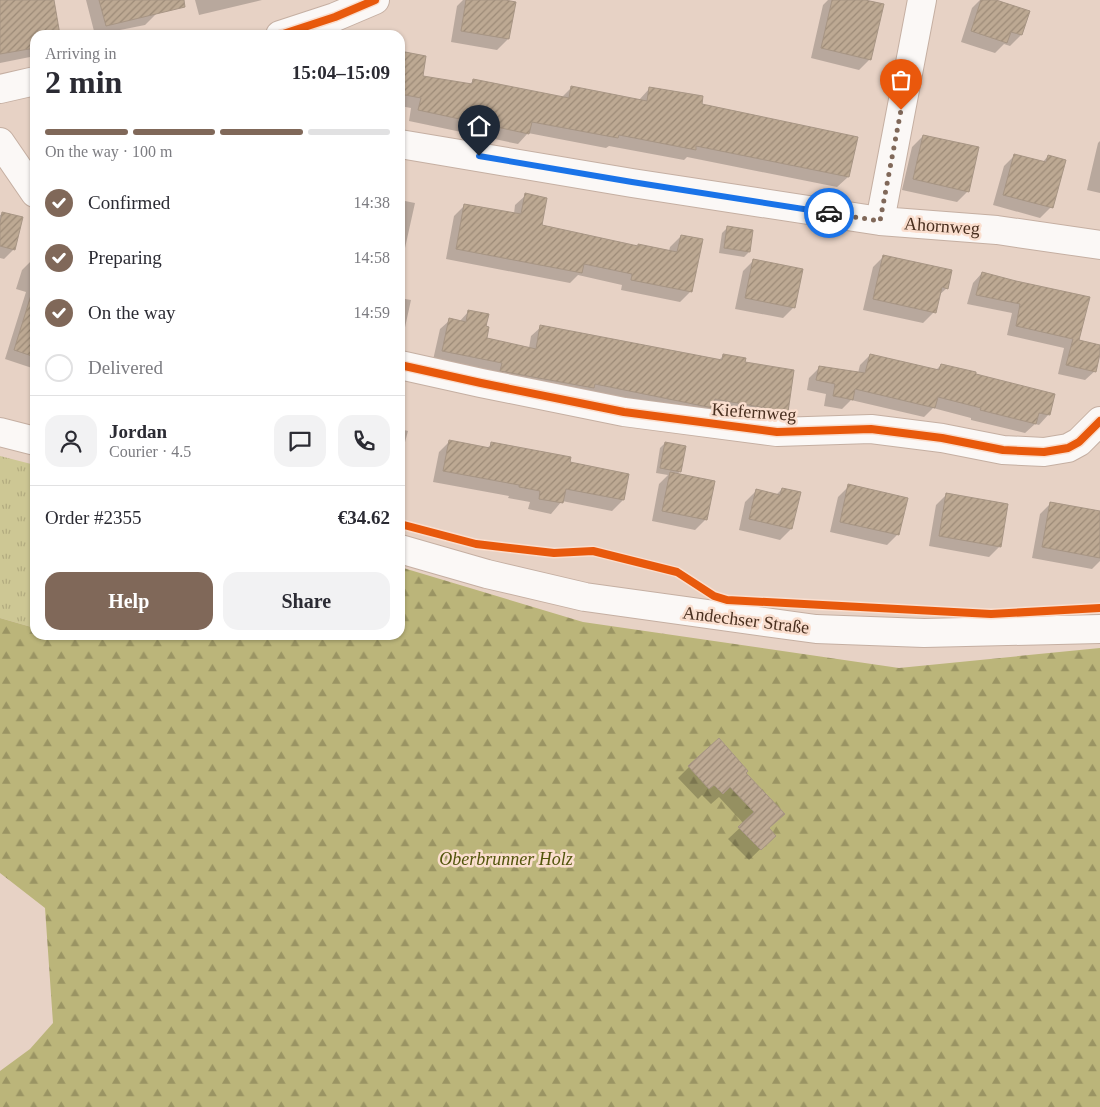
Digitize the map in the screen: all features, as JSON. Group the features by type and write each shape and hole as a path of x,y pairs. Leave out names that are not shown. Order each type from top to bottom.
{"street":[{"path":"296,30 335,17 376,0"},
{"path":"880,221 922,0"},
{"path":"0,89 30,82"},
{"path":"0,142 30,186"},
{"name":"Ahornweg","path":"405,145 880,221 997,230 1100,246"},
{"name":"Kiefernweg","path":"405,366 624,412 777,432 871,429 942,438 1003,450 1044,452 1068,448 1080,442 1100,422"},
{"path":"0,432 30,440"},
{"name":"Andechser Straße","path":"405,550 487,574 585,597 816,629 924,633 1100,629"}],"green space":[{"path":"0,456 30,464 30,627 0,618"},
{"name":"Oberbrunner Holz","path":"405,569 583,622 899,668 1100,648 1100,1107 0,1107 0,1071 30,1049 53,1023 45,908 0,873 0,618 30,627 30,640 405,640"}],"building":[{"path":"0,0 54,0 59,30 30,30 30,49 0,54"},
{"path":"99,0 184,0 185,7 106,26"},
{"path":"466,0 505,0 516,2 509,39 461,31"},
{"path":"832,0 865,0 884,4 871,60 821,48"},
{"path":"981,0 996,0 1030,11 1022,35 1011,32 1007,43 971,31"},
{"path":"405,52 426,56 423,76 472,84 473,79 569,98 571,86 647,101 649,87 703,96 702,104 858,137 849,177 696,146 696,150 619,135 618,138 532,122 529,134 418,110 421,98 405,95"},
{"path":"923,135 979,147 969,192 913,179"},
{"path":"1014,154 1046,162 1048,155 1066,160 1053,208 1003,195"},
{"path":"525,193 547,198 542,225 638,246 638,244 677,252 681,235 703,239 692,292 631,280 632,274 584,264 582,273 456,249 464,204 521,214"},
{"path":"2,212 23,217 15,250 0,246"},
{"path":"727,226 753,230 750,252 724,248"},
{"path":"883,255 952,270 948,289 942,287 936,313 873,299"},
{"path":"753,259 803,269 795,308 745,298"},
{"path":"982,272 1090,297 1079,340 1100,345 1096,372 1066,365 1073,339 1016,326 1020,304 976,295"},
{"path":"30,298 30,355 14,350"},
{"path":"468,310 489,314 486,326 489,327 487,338 536,349 540,325 722,360 723,354 746,358 745,362 794,370 788,412 715,399 713,408 595,384 594,388 500,371 502,363 442,351 449,318 466,322"},
{"path":"870,354 939,370 941,364 1055,394 1050,415 1039,413 1036,424 938,397 935,408 855,389 853,400 833,396 835,384 816,380 819,366 865,373"},
{"path":"449,440 490,448 491,442 571,457 570,462 629,474 624,500 566,489 563,503 539,499 540,491 519,487 519,485 443,471"},
{"path":"665,442 686,446 681,472 660,468"},
{"path":"670,472 715,481 707,520 662,511"},
{"path":"848,484 908,498 899,535 840,522"},
{"path":"782,488 801,492 792,529 749,519 756,489 780,495"},
{"path":"946,493 1008,504 1001,547 939,536"},
{"path":"1050,502 1100,511 1100,558 1042,547"},
{"path":"719,738 748,771 746,773 785,814 769,828 776,836 761,850 738,827 754,812 730,787 723,794 714,785 709,789 688,766"}],"cycle path":[{"path":"295,30 335,17 375,0"},
{"path":"405,366 624,412 777,432 871,429 942,438 1003,450 1044,452 1068,448 1079,442 1100,421"},
{"path":"405,525 476,544 554,553 593,551 677,572 714,596 727,600 991,614 1100,608"}],"way so far":[{"path":"829,213 880,221 901,110"}],"route":[{"path":"479,156 829,213"}]}
